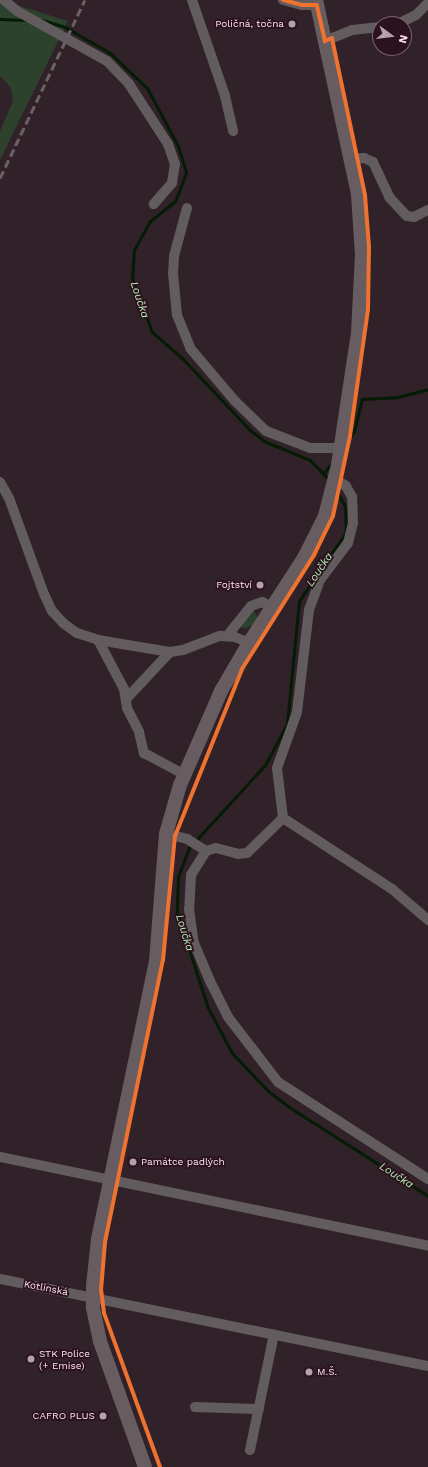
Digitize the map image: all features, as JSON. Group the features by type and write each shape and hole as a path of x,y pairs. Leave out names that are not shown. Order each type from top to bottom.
{"main road":[{"path":"145,1467 110,1373 96,1322 92,1298 95,1256 158,949 166,834 184,775 221,691 249,643 315,538 329,505 341,448 358,333 362,280 361,217 352,159 326,40 316,2"}],"street":[{"path":"4,0 22,14 107,61 129,84 164,138 176,164 172,182 154,204"},
{"path":"192,0 225,96 233,131"},
{"path":"283,0 302,5 316,2"},
{"path":"412,18 428,3"},
{"path":"326,40 352,30 372,28"},
{"path":"352,159 364,158 373,162 389,197 407,216 414,217 428,210"},
{"path":"187,208 174,256 173,273 177,315 190,348 235,401 266,432 310,448 341,448"},
{"path":"335,479 346,486 352,497 353,523 348,543 320,580 308,610 297,712 276,768 283,818 392,889 428,920"},
{"path":"0,482 52,611 63,623 77,633 98,640 170,652 226,636 249,643"},
{"path":"226,636 251,606 262,602 272,607"},
{"path":"98,640 117,675 126,699 127,708 139,732 144,753 184,775"},
{"path":"126,699 170,652"},
{"path":"166,834 187,839 203,848 216,848 244,854 252,849 283,818"},
{"path":"203,848 190,880 189,909 194,943 210,981 228,1017 278,1082 428,1179"},
{"path":"0,1157 428,1246"},
{"name":"Kotlinská","path":"0,1279 428,1366"},
{"path":"250,1450 274,1334"},
{"path":"195,1407 259,1408"}],"green space":[{"path":"0,0 68,21 0,160 0,131 13,101 11,88 0,76"},
{"path":"254,611 258,618 253,625 246,628 239,627"}],"waterway":[{"name":"Loučka","path":"0,19 26,20"},
{"name":"Loučka","path":"42,20 65,27 110,53 147,88 178,146 186,173 175,201 150,221 134,250 132,278 152,332 182,358 250,430 264,441 310,460 329,480"},
{"path":"347,441 354,431 362,399 397,397 428,389"},
{"path":"324,473 334,460"},
{"name":"Loučka","path":"337,491 345,507 346,532 299,601 287,724 265,765 189,848 178,877 177,913 208,1008 232,1053 268,1091 289,1107 428,1196"}],"railway":[{"path":"0,178 85,0"}],"cycle path":[{"path":"160,1467 104,1313 101,1290 105,1242 163,960 175,836 242,669 314,555 333,516 350,436 368,309 369,247 365,195 332,38 325,41 317,5 302,5 283,0"}],"place":[{"name":"Poličná, točna","path":"292,24"},
{"name":"Fojtství","path":"260,585"},
{"name":"Památce padlých","path":"133,1162"},
{"name":"STK Police (+ Emise)","path":"31,1359"},
{"name":"M.Š.","path":"309,1372"},
{"name":"CAFRO PLUS","path":"103,1416"}]}
